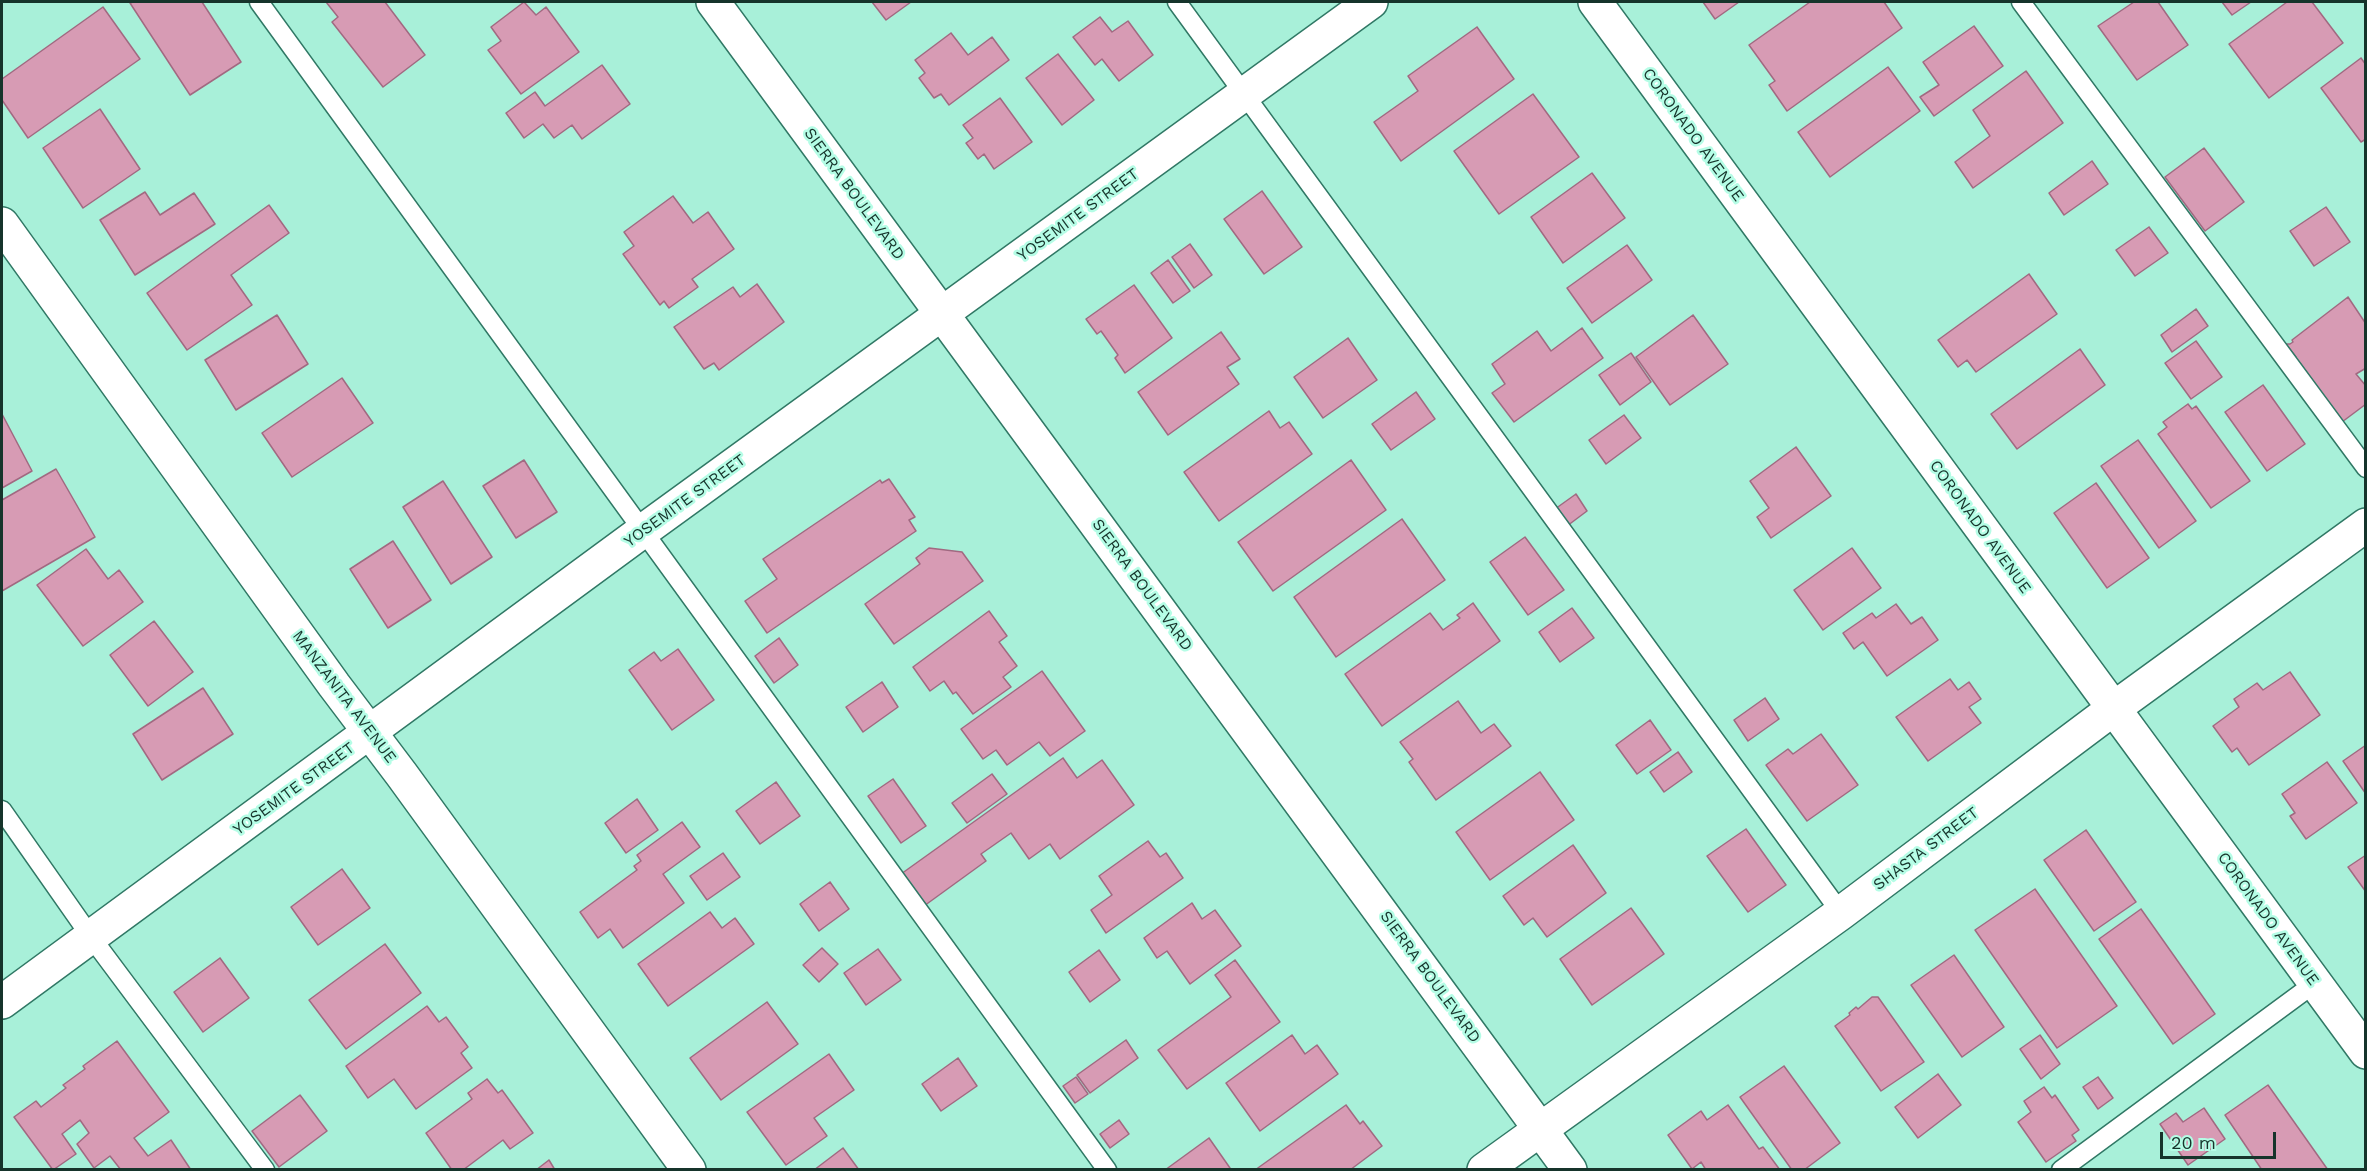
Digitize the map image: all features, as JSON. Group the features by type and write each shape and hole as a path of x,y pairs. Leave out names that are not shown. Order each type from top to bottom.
{"street":[{"name":"SIERRA BOULEVARD","path":"713,2 1570,1170"},
{"name":"YOSEMITE STREET","path":"2,1002 644,530 1371,2"},
{"name":"CORONADO AVENUE","path":"1595,2 2366,1052"},
{"name":"MANZANITA AVENUE","path":"2,224 688,1170"},
{"name":"SHASTA STREET","path":"1484,1170 1841,913 2114,709 2366,525"}],"lane":[{"path":"259,2 1107,1170"},
{"path":"1177,2 1841,913"},
{"path":"2021,2 2366,468"},
{"path":"2,810 91,937 265,1170"},
{"path":"2061,1170 2315,983"}],"building":[{"path":"202,2 241,62 190,95 130,3"},
{"path":"326,2 385,2 425,55 383,87 332,22 338,17"},
{"path":"524,2 536,15 546,7 579,52 521,94 488,50 501,41 491,27"},
{"path":"872,2 911,2 886,20"},
{"path":"1703,2 1739,2 1715,19"},
{"path":"1810,2 1884,2 1902,28 1787,111 1769,85 1775,81 1749,45"},
{"path":"2134,2 2158,2 2188,45 2137,80 2098,26"},
{"path":"2222,2 2251,2 2232,15"},
{"path":"2287,2 2312,2 2343,43 2269,98 2229,44"},
{"path":"103,7 140,59 28,138 2,100 2,79"},
{"path":"1100,17 1112,32 1128,21 1153,55 1119,81 1102,59 1095,65 1073,37"},
{"path":"1974,26 2003,66 1934,116 1920,97 1939,85 1923,62"},
{"path":"1477,27 1514,79 1401,161 1374,122 1418,91 1408,76"},
{"path":"951,33 968,55 992,37 1009,60 949,105 941,94 934,98 919,78 925,73 915,60"},
{"path":"1058,54 1094,100 1062,125 1026,78"},
{"path":"2361,58 2366,65 2366,139 2361,142 2321,88"},
{"path":"602,65 630,104 582,139 572,125 554,138 543,124 524,138 506,113 535,92 545,106"},
{"path":"1888,67 1920,111 1830,177 1798,132"},
{"path":"2026,71 2063,123 1973,188 1955,162 1990,136 1973,110"},
{"path":"1533,94 1579,157 1499,214 1454,151"},
{"path":"1000,98 1032,142 994,169 984,154 978,159 966,143 973,138 963,125"},
{"path":"100,109 140,169 83,208 43,148"},
{"path":"2204,148 2244,202 2205,231 2165,177"},
{"path":"2092,161 2108,184 2064,215 2049,193"},
{"path":"1592,173 1625,218 1563,263 1531,217"},
{"path":"1262,191 1302,247 1264,274 1224,219"},
{"path":"145,192 160,215 194,193 215,224 135,275 100,220"},
{"path":"673,196 693,223 708,212 734,249 692,279 698,287 669,308 664,301 660,305 623,254 634,246 624,232"},
{"path":"269,205 289,233 231,275 252,305 187,350 147,293"},
{"path":"2326,207 2350,242 2314,266 2290,231"},
{"path":"2149,227 2168,253 2135,276 2116,250"},
{"path":"1190,244 1212,275 1194,288 1172,257"},
{"path":"1627,245 1652,280 1592,323 1567,288"},
{"path":"1168,260 1190,291 1173,303 1151,273"},
{"path":"2029,274 2057,314 1976,372 1967,360 1958,367 1938,340"},
{"path":"757,284 784,322 719,370 714,363 704,369 674,327 733,287 740,297"},
{"path":"1134,285 1172,338 1125,373 1115,358 1118,355 1101,331 1097,334 1086,319"},
{"path":"2348,297 2366,324 2366,368 2356,374 2366,386 2366,404 2342,422 2300,363 2298,365 2294,359 2296,357 2286,344 2293,342 2292,340"},
{"path":"2196,309 2208,326 2172,352 2161,335"},
{"path":"277,315 308,364 236,410 205,360"},
{"path":"1693,315 1728,364 1670,405 1636,357"},
{"path":"1582,328 1603,358 1514,422 1492,393 1505,384 1492,364 1537,331 1551,351"},
{"path":"1221,332 1240,359 1227,367 1239,384 1168,435 1138,392"},
{"path":"1348,338 1377,380 1323,418 1294,377"},
{"path":"2196,341 2222,377 2191,399 2165,363"},
{"path":"2080,349 2105,385 2017,449 1991,414"},
{"path":"1631,353 1651,382 1620,405 1599,375"},
{"path":"342,378 373,423 292,477 262,433"},
{"path":"2263,385 2305,444 2267,471 2225,412"},
{"path":"1416,392 1435,419 1391,450 1372,424"},
{"path":"2188,404 2192,409 2196,406 2250,481 2211,508 2158,434 2167,427 2163,422"},
{"path":"1269,411 1280,428 1289,422 1312,454 1219,521 1184,472"},
{"path":"2,414 32,471 2,488"},
{"path":"1624,415 1641,438 1606,464 1589,440"},
{"path":"2138,440 2196,521 2159,548 2101,466"},
{"path":"1796,447 1831,496 1771,538 1757,517 1769,508 1750,481"},
{"path":"524,460 557,512 516,538 483,486"},
{"path":"1351,460 1386,510 1273,591 1238,542"},
{"path":"56,469 95,537 2,591 2,500"},
{"path":"889,479 915,517 909,520 916,531 767,633 745,601 777,579 763,559 880,480 882,483"},
{"path":"443,481 492,557 451,584 403,507"},
{"path":"2096,483 2149,558 2107,588 2054,513"},
{"path":"1576,494 1587,511 1567,526 1555,509"},
{"path":"1402,519 1445,580 1336,657 1294,597"},
{"path":"1525,537 1564,590 1528,615 1490,562"},
{"path":"393,541 431,600 388,628 350,569"},
{"path":"929,548 962,552 983,581 894,644 865,604 920,564 916,558"},
{"path":"1852,548 1881,588 1823,630 1794,590"},
{"path":"86,549 108,579 119,570 143,602 83,646 37,585"},
{"path":"1473,603 1500,641 1382,726 1345,674 1430,613 1443,630 1460,618 1457,615"},
{"path":"1896,604 1911,624 1922,617 1938,640 1887,676 1863,642 1854,649 1843,633 1872,613 1876,618"},
{"path":"1572,608 1594,638 1560,662 1539,632"},
{"path":"989,611 1007,636 999,642 1017,666 1003,677 1011,687 973,714 956,692 953,694 944,681 930,691 913,667"},
{"path":"154,621 193,672 148,706 110,655"},
{"path":"779,638 798,665 774,683 755,656"},
{"path":"678,649 714,700 672,730 629,670 654,652 661,661"},
{"path":"1042,671 1085,731 1050,756 1039,742 1007,765 996,750 983,759 961,729"},
{"path":"2290,672 2320,715 2249,765 2237,748 2232,752 2213,726 2239,707 2234,699 2257,683 2263,690"},
{"path":"1950,679 1958,690 1969,682 1981,699 1969,707 1981,723 1928,761 1896,717"},
{"path":"882,682 898,707 863,732 846,707"},
{"path":"203,688 233,734 162,780 133,734"},
{"path":"1765,698 1779,719 1748,741 1734,720"},
{"path":"1458,701 1481,733 1494,724 1511,746 1436,800 1409,762 1413,759 1400,742"},
{"path":"1650,720 1671,750 1637,774 1616,745"},
{"path":"1821,734 1858,785 1807,821 1766,765 1788,749 1793,754"},
{"path":"2366,745 2366,794 2343,761"},
{"path":"1678,752 1692,772 1664,792 1650,772"},
{"path":"1063,758 1077,778 1102,760 1134,805 1060,859 1050,844 1029,859 1011,833 981,854 986,861 924,906 901,874"},
{"path":"2327,762 2357,803 2306,839 2290,816 2295,813 2282,794"},
{"path":"1540,772 1574,820 1490,880 1456,832"},
{"path":"992,774 1007,794 967,823 952,803"},
{"path":"893,779 926,826 901,843 868,796"},
{"path":"776,782 800,816 760,844 736,811"},
{"path":"637,799 658,830 626,853 605,823"},
{"path":"682,822 700,847 663,874 684,903 623,948 610,929 598,938 580,912 637,870 634,866 641,861 637,855"},
{"path":"1746,829 1786,885 1748,912 1707,856"},
{"path":"2086,830 2136,902 2094,931 2044,860"},
{"path":"1148,841 1160,857 1166,853 1183,878 1106,933 1091,910 1112,895 1099,876"},
{"path":"1573,845 1606,893 1547,937 1533,918 1524,925 1503,896"},
{"path":"723,853 740,877 707,900 690,876"},
{"path":"2366,855 2366,892 2348,867"},
{"path":"342,869 370,908 318,945 291,907"},
{"path":"830,882 849,909 819,931 800,904"},
{"path":"2035,889 2117,1006 2057,1048 1975,930"},
{"path":"1192,903 1202,919 1215,910 1241,946 1190,984 1167,951 1157,958 1144,938"},
{"path":"1631,908 1664,954 1592,1005 1560,959"},
{"path":"2141,909 2215,1014 2173,1044 2099,939"},
{"path":"710,912 722,928 735,918 754,944 668,1006 638,964"},
{"path":"385,944 421,993 346,1049 309,1000"},
{"path":"822,948 838,964 819,982 803,965"},
{"path":"878,949 901,980 866,1005 844,973"},
{"path":"1099,950 1120,980 1090,1002 1069,972"},
{"path":"1954,955 2004,1027 1962,1057 1911,985"},
{"path":"220,958 249,998 203,1032 174,992"},
{"path":"1235,960 1280,1022 1187,1089 1158,1050 1231,997 1215,975"},
{"path":"1872,997 1878,997 1924,1062 1881,1091 1835,1026 1850,1015 1849,1013 1856,1007 1858,1009"},
{"path":"767,1002 798,1044 721,1100 690,1058"},
{"path":"427,1006 439,1022 446,1017 468,1047 461,1053 472,1068 416,1109 394,1079 368,1098 346,1066"},
{"path":"1292,1035 1305,1054 1317,1045 1338,1074 1260,1131 1226,1083"},
{"path":"2040,1035 2060,1064 2041,1079 2020,1049"},
{"path":"1126,1040 1138,1058 1090,1093 1077,1075"},
{"path":"117,1041 169,1112 134,1138 148,1156 171,1140 191,1170 121,1170 110,1156 94,1168 77,1144 89,1133 80,1120 62,1134 76,1154 53,1170 14,1117 36,1101 41,1107 66,1088 63,1085 85,1069 83,1066"},
{"path":"829,1054 854,1090 814,1118 827,1136 786,1165 747,1112"},
{"path":"958,1058 977,1086 941,1111 922,1084"},
{"path":"1784,1066 1840,1143 1804,1170 1792,1170 1740,1097"},
{"path":"1938,1074 1961,1105 1918,1138 1895,1107"},
{"path":"1076,1077 1088,1094 1075,1103 1063,1086"},
{"path":"2098,1077 2113,1098 2098,1109 2083,1087"},
{"path":"487,1079 498,1093 502,1090 533,1133 510,1149 503,1140 463,1170 452,1170 426,1133 472,1099 468,1093"},
{"path":"2268,1085 2328,1170 2262,1170 2225,1115"},
{"path":"2044,1087 2052,1098 2055,1095 2079,1130 2072,1135 2076,1141 2046,1162 2018,1122 2031,1112 2024,1101"},
{"path":"300,1095 327,1131 279,1167 252,1131"},
{"path":"1346,1105 1360,1124 1363,1121 1382,1146 1350,1170 1255,1170"},
{"path":"1728,1105 1759,1149 1763,1147 1780,1170 1706,1170 1701,1162 1692,1169 1668,1135 1701,1111 1707,1120"},
{"path":"2204,1108 2225,1139 2188,1165 2160,1124 2176,1113 2183,1122"},
{"path":"1119,1120 1129,1134 1110,1148 1100,1134"},
{"path":"1209,1138 1230,1168 1228,1170 1165,1170"},
{"path":"843,1148 859,1170 814,1170"},
{"path":"549,1160 555,1170 536,1170"}]}
